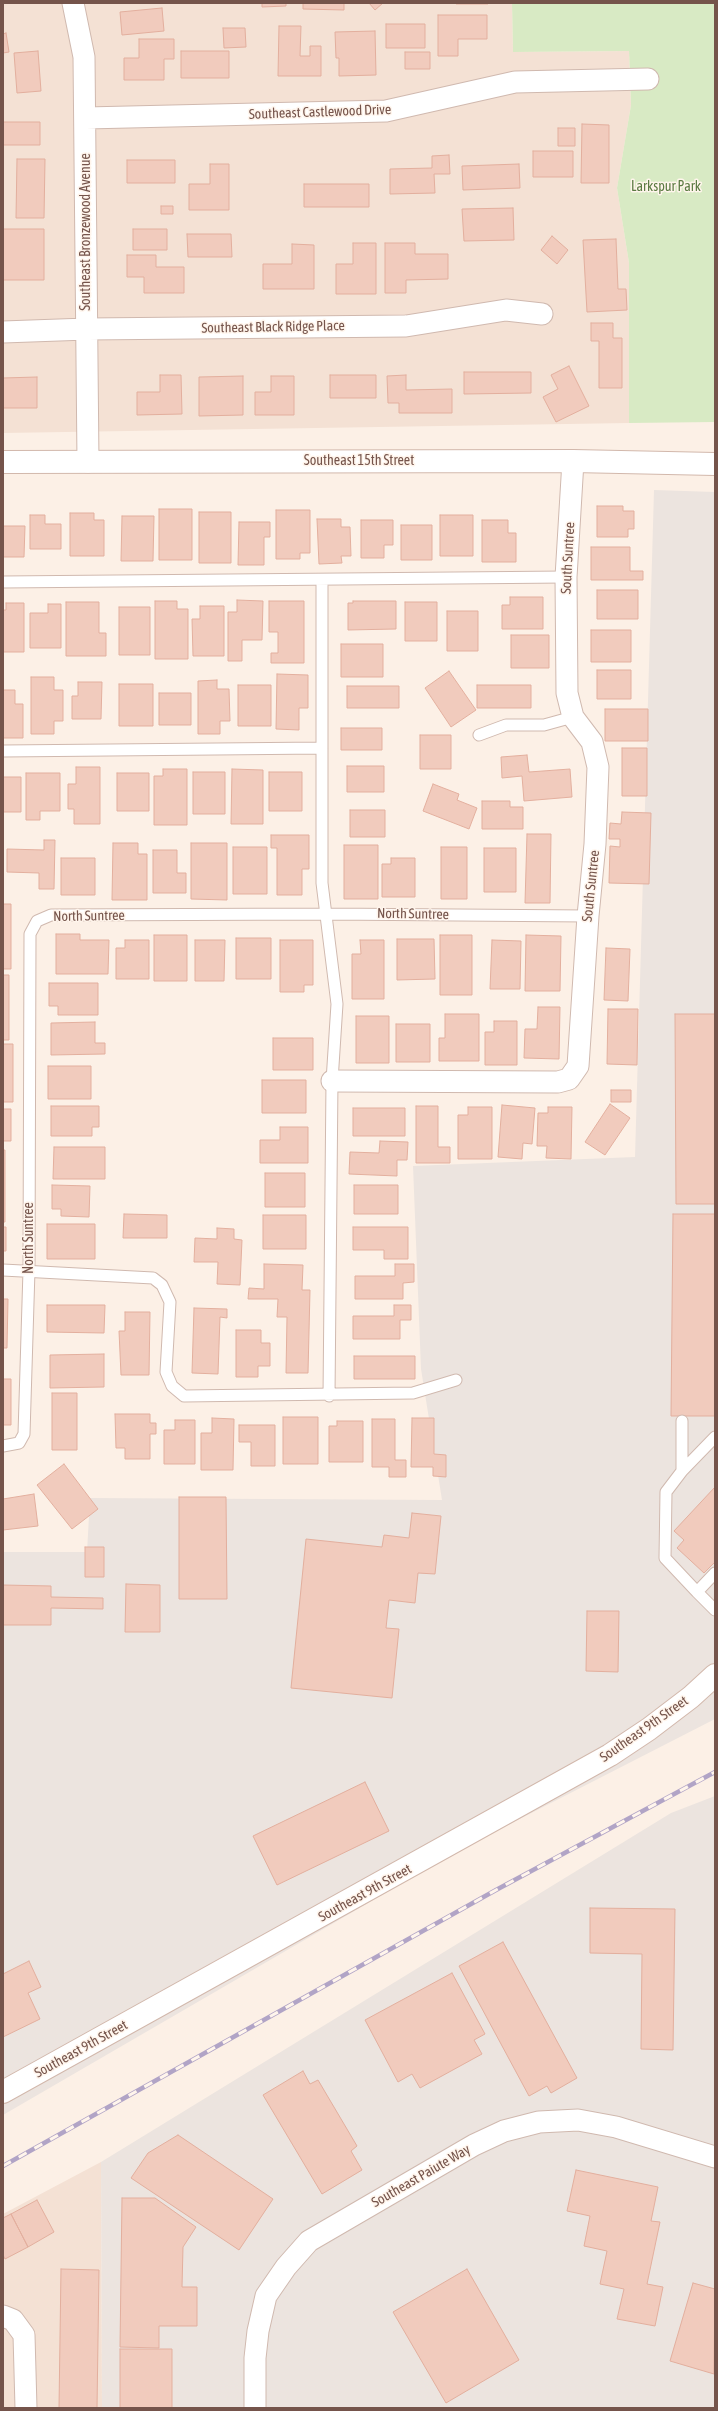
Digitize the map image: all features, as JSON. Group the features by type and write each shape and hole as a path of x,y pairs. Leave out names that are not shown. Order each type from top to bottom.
{"street":[{"name":"Southeast Bronzewood Avenue","path":"73,3 84,58 86,118 88,462"},
{"name":"Southeast Castlewood Drive","path":"86,118 386,111 515,82 648,79"},
{"name":"Southeast Black Ridge Place","path":"3,332 87,329 406,326 506,310 542,314"},
{"name":"Southeast 15th Street","path":"3,462 573,461 715,464"},
{"name":"South Suntree","path":"332,1082 558,1082 569,1079 578,1066 588,916 595,844 598,767 592,742 573,718 567,693 566,577 573,461"},
{"name":"Southeast 9th Street","path":"3,2092 610,1755 649,1730 691,1697 715,1675"},
{"name":"Southeast Paiute Way","path":"255,2408 255,2358 258,2331 266,2296 286,2267 309,2241 474,2145 504,2131 539,2122 578,2120 616,2127 715,2157"},
{"path":"3,2316 13,2320 24,2335 26,2408"}],"lane":[{"path":"3,582 566,577"},
{"path":"322,580 322,883 337,1004 332,1082 329,1396"},
{"path":"479,735 506,725 544,725 573,718"},
{"path":"3,752 322,748"},
{"name":"North Suntree","path":"3,1446 19,1443 24,1434 28,1270 30,934 37,921 51,915 327,914 588,916"},
{"path":"3,1270 28,1270 153,1278 162,1285 170,1302 166,1372 172,1386 184,1396 329,1396 413,1393 456,1380"},
{"path":"682,1420 682,1472"},
{"path":"715,1437 682,1472 666,1492 665,1558 715,1610"},
{"path":"697,1592 715,1573"}],"shaded area":[{"path":"3,3 512,3 513,52 629,51 631,105 617,188 629,263 629,423 3,433"},
{"path":"654,490 715,492 715,1719 463,1848 3,2115 3,1552 87,1552 90,1498 442,1500 421,1369 413,1166 635,1157"},
{"path":"715,1796 715,2408 102,2408 101,2162 671,1813"},
{"path":"101,2162 102,2408 3,2408 3,2214"}],"green space":[{"name":"Larkspur Park","path":"512,3 715,3 715,422 629,423 629,263 617,188 631,105 629,51 513,52"}],"building":[{"path":"262,3 286,3 286,6 262,7"},
{"path":"303,3 344,3 344,10 303,9"},
{"path":"369,3 383,3 375,10"},
{"path":"488,3 488,4 456,4"},
{"path":"162,8 164,31 122,35 120,12"},
{"path":"438,15 487,15 487,39 458,39 458,56 438,56"},
{"path":"386,24 425,24 425,48 386,48"},
{"path":"279,26 301,26 300,56 310,56 310,46 321,46 321,76 278,76"},
{"path":"223,28 245,28 246,47 224,48"},
{"path":"375,31 376,75 339,76 339,58 336,58 335,32"},
{"path":"6,33 9,52 3,53 3,34"},
{"path":"139,39 174,39 174,59 164,59 164,80 124,80 124,58 139,58"},
{"path":"38,51 41,91 17,93 14,53"},
{"path":"181,51 229,51 229,78 181,78"},
{"path":"405,52 430,52 430,69 405,69"},
{"path":"3,122 40,122 40,145 3,145"},
{"path":"582,124 609,125 609,183 581,183"},
{"path":"558,128 575,128 575,146 558,146"},
{"path":"533,151 573,151 573,177 533,177"},
{"path":"449,155 450,174 434,174 435,193 390,194 390,169 432,168 432,156"},
{"path":"17,159 45,159 44,218 16,218"},
{"path":"127,160 175,160 175,183 127,183"},
{"path":"210,164 229,164 229,210 189,210 189,184 210,184"},
{"path":"519,164 520,188 463,190 462,166"},
{"path":"304,184 369,184 369,207 304,207"},
{"path":"161,206 173,206 173,214 161,214"},
{"path":"513,208 514,240 464,241 462,209"},
{"path":"3,229 44,229 44,280 3,280"},
{"path":"133,229 167,229 167,250 133,250"},
{"path":"187,234 231,234 232,257 188,257"},
{"path":"552,236 568,250 557,264 541,250"},
{"path":"616,239 618,289 626,289 627,310 587,312 583,240"},
{"path":"353,243 376,243 376,294 336,294 336,264 353,264"},
{"path":"385,243 415,243 415,254 448,254 448,279 406,280 406,293 385,293"},
{"path":"292,244 314,245 314,289 263,289 263,264 292,264"},
{"path":"127,255 156,255 156,267 184,267 184,293 144,293 144,277 127,277"},
{"path":"591,323 613,323 613,338 622,338 622,388 599,388 599,341 591,341"},
{"path":"569,366 589,406 556,422 543,397 558,389 551,375"},
{"path":"464,372 531,372 531,393 464,394"},
{"path":"160,375 181,375 182,414 137,415 137,392 160,392"},
{"path":"330,375 376,375 376,398 330,398"},
{"path":"406,375 406,390 452,389 452,413 399,413 399,403 388,403 387,376"},
{"path":"243,376 243,415 199,416 199,377"},
{"path":"271,376 294,376 294,415 255,415 255,392 271,392"},
{"path":"37,377 37,408 3,408 3,378"},
{"path":"597,506 623,506 623,511 634,511 634,529 628,529 628,537 597,537"},
{"path":"159,509 192,509 192,560 159,560"},
{"path":"276,510 310,510 310,553 300,553 300,559 276,559"},
{"path":"199,512 231,512 231,563 199,563"},
{"path":"70,513 94,513 94,520 104,520 104,556 70,556"},
{"path":"30,515 45,515 45,524 61,524 61,549 30,549"},
{"path":"440,515 473,515 473,556 440,556"},
{"path":"122,516 154,516 153,561 121,561"},
{"path":"317,519 341,519 341,527 350,527 351,556 341,556 342,563 319,564"},
{"path":"361,520 393,520 393,545 384,545 384,558 361,558"},
{"path":"482,520 508,520 508,533 516,533 516,562 482,562"},
{"path":"239,522 270,522 270,537 264,537 264,565 238,565"},
{"path":"401,525 432,525 432,560 401,560"},
{"path":"3,526 25,526 24,557 3,557"},
{"path":"591,547 630,547 630,571 643,571 643,580 591,580"},
{"path":"597,590 638,590 638,619 597,619"},
{"path":"510,597 543,597 543,629 502,629 502,605 510,605"},
{"path":"237,600 263,601 262,640 242,640 242,661 228,661 228,612 237,612"},
{"path":"155,601 177,601 177,609 188,609 188,659 155,659"},
{"path":"269,601 304,601 304,663 271,663 271,653 278,653 278,632 269,632"},
{"path":"353,601 396,601 396,629 348,630 348,603 353,603"},
{"path":"66,602 99,602 99,633 106,633 106,656 66,656"},
{"path":"405,602 437,602 437,641 405,641"},
{"path":"6,603 24,603 24,652 3,652 3,610 6,610"},
{"path":"48,604 61,604 61,648 30,648 30,613 48,613"},
{"path":"200,606 224,606 224,656 193,656 192,619 200,619"},
{"path":"119,607 150,607 150,655 119,655"},
{"path":"447,611 478,611 478,651 447,651"},
{"path":"591,630 631,630 631,662 591,662"},
{"path":"511,635 549,635 549,668 511,668"},
{"path":"341,644 383,644 383,677 341,677"},
{"path":"597,670 631,670 631,699 597,699"},
{"path":"449,671 476,710 451,727 425,688"},
{"path":"277,674 308,675 308,708 299,708 299,730 276,729"},
{"path":"31,677 54,677 54,690 63,690 63,721 54,721 54,734 31,734"},
{"path":"217,680 217,689 229,689 230,721 220,721 220,734 198,734 198,681"},
{"path":"78,682 102,682 101,719 72,719 72,696 78,696"},
{"path":"119,684 153,684 153,726 119,726"},
{"path":"238,685 271,685 271,726 238,726"},
{"path":"477,685 531,685 531,708 477,708"},
{"path":"347,686 399,686 399,708 347,708"},
{"path":"3,690 15,690 15,704 23,704 23,738 3,738"},
{"path":"159,693 191,693 191,725 159,725"},
{"path":"605,709 648,709 648,741 605,741"},
{"path":"341,728 382,728 382,750 341,750"},
{"path":"420,735 451,735 451,769 420,769"},
{"path":"622,748 647,748 647,796 622,796"},
{"path":"527,755 529,772 570,769 572,797 524,801 522,776 502,778 501,757"},
{"path":"347,766 384,766 384,792 347,792"},
{"path":"76,767 100,767 100,824 74,824 74,809 68,809 68,784 76,784"},
{"path":"163,769 187,769 187,825 154,825 154,776 163,776"},
{"path":"232,769 263,770 263,824 231,824"},
{"path":"193,772 225,772 225,814 193,814"},
{"path":"269,772 302,772 302,811 269,811"},
{"path":"26,773 60,773 60,811 40,811 40,820 26,820"},
{"path":"117,773 149,773 149,811 117,811"},
{"path":"3,777 21,777 21,812 3,812"},
{"path":"433,784 459,794 457,800 477,808 469,829 423,811"},
{"path":"482,801 510,801 510,807 523,807 523,829 482,829"},
{"path":"350,810 385,810 385,837 350,837"},
{"path":"622,812 651,813 649,884 609,883 610,846 620,847 620,839 609,839 610,823 621,824"},
{"path":"527,834 551,834 550,903 525,903"},
{"path":"271,835 309,835 309,869 302,869 302,895 277,895 277,848 271,848"},
{"path":"44,840 55,840 54,889 39,889 39,873 7,872 7,849 44,850"},
{"path":"113,843 138,843 138,854 147,854 147,900 112,900"},
{"path":"191,843 227,843 227,900 191,899"},
{"path":"344,845 378,845 378,899 344,899"},
{"path":"233,847 267,847 267,894 233,894"},
{"path":"441,847 467,847 467,899 441,899"},
{"path":"484,848 516,848 516,892 484,892"},
{"path":"153,850 177,850 177,873 186,873 186,893 153,893"},
{"path":"61,858 95,858 95,895 61,895"},
{"path":"391,858 415,858 415,897 382,897 382,864 391,864"},
{"path":"3,904 11,904 11,969 3,969"},
{"path":"56,934 80,934 80,940 109,940 108,974 56,974"},
{"path":"154,935 187,935 187,981 154,981"},
{"path":"440,935 472,935 472,995 440,995"},
{"path":"526,935 561,936 560,991 525,991"},
{"path":"236,938 271,938 271,979 236,979"},
{"path":"397,939 434,939 435,979 397,980"},
{"path":"125,940 149,940 149,979 116,979 116,948 125,948"},
{"path":"195,940 225,940 224,981 195,981"},
{"path":"280,940 313,940 313,985 304,985 304,992 280,992"},
{"path":"360,940 384,940 384,999 352,999 352,954 361,954"},
{"path":"492,940 521,941 520,989 490,989"},
{"path":"606,948 630,949 628,1001 604,1000"},
{"path":"3,975 9,975 9,1040 3,1040"},
{"path":"49,983 98,983 98,1015 58,1015 58,1006 49,1006"},
{"path":"538,1007 560,1007 559,1059 524,1058 525,1029 537,1029"},
{"path":"608,1009 638,1009 637,1065 607,1064"},
{"path":"445,1014 479,1014 479,1061 439,1061 439,1038 445,1038"},
{"path":"675,1014 715,1014 715,1204 676,1204"},
{"path":"356,1016 389,1016 389,1063 356,1063"},
{"path":"494,1021 517,1021 517,1065 485,1065 485,1032 494,1032"},
{"path":"95,1022 95,1043 105,1043 105,1054 51,1055 51,1023"},
{"path":"396,1024 430,1024 430,1062 396,1062"},
{"path":"273,1038 313,1038 313,1070 273,1070"},
{"path":"3,1044 13,1044 13,1102 3,1102"},
{"path":"48,1066 91,1066 91,1099 48,1099"},
{"path":"262,1080 306,1080 306,1113 262,1113"},
{"path":"611,1090 631,1090 631,1102 611,1102"},
{"path":"610,1104 630,1118 605,1155 585,1142"},
{"path":"502,1105 535,1108 532,1144 523,1143 522,1159 498,1157"},
{"path":"51,1106 99,1106 99,1127 92,1127 92,1136 51,1136"},
{"path":"416,1106 438,1106 438,1147 450,1147 450,1163 416,1163"},
{"path":"468,1107 492,1107 492,1159 458,1159 458,1115 468,1115"},
{"path":"548,1107 572,1107 571,1159 546,1158 547,1146 537,1146 538,1113 548,1113"},
{"path":"353,1108 405,1108 405,1136 353,1136"},
{"path":"3,1109 11,1109 11,1141 3,1141"},
{"path":"280,1127 308,1127 308,1163 260,1163 260,1140 280,1140"},
{"path":"380,1141 408,1142 407,1160 397,1160 397,1176 349,1174 350,1152 379,1153"},
{"path":"54,1147 105,1147 105,1179 53,1179"},
{"path":"3,1150 5,1150 5,1222 3,1222"},
{"path":"265,1173 305,1173 305,1207 265,1207"},
{"path":"52,1185 90,1186 89,1217 61,1216 61,1209 52,1209"},
{"path":"354,1185 398,1185 398,1214 354,1214"},
{"path":"124,1214 167,1215 167,1238 123,1238"},
{"path":"673,1214 715,1214 715,1416 671,1416"},
{"path":"263,1215 306,1215 306,1249 263,1249"},
{"path":"47,1224 95,1224 95,1259 47,1259"},
{"path":"3,1227 6,1227 6,1251 3,1251"},
{"path":"353,1227 408,1227 408,1259 384,1259 384,1250 353,1250"},
{"path":"217,1228 234,1229 234,1239 242,1240 240,1285 217,1284 218,1262 194,1262 195,1238 217,1239"},
{"path":"264,1264 303,1265 302,1290 310,1290 308,1373 286,1373 287,1317 277,1317 278,1299 248,1299 249,1288 264,1289"},
{"path":"395,1264 414,1264 414,1282 403,1283 403,1299 355,1299 355,1276 395,1276"},
{"path":"3,1299 8,1299 7,1348 3,1348"},
{"path":"47,1305 105,1305 104,1333 47,1332"},
{"path":"394,1305 411,1305 411,1320 400,1320 400,1339 353,1339 353,1316 394,1316"},
{"path":"194,1308 227,1309 227,1318 220,1317 218,1374 192,1373"},
{"path":"125,1312 150,1312 149,1375 121,1375 119,1331 125,1331"},
{"path":"236,1330 261,1330 261,1343 270,1343 270,1366 258,1366 258,1377 236,1377"},
{"path":"104,1354 104,1387 50,1388 50,1355"},
{"path":"354,1356 415,1356 415,1379 354,1379"},
{"path":"3,1379 11,1379 11,1425 3,1425"},
{"path":"52,1393 77,1393 77,1450 52,1450"},
{"path":"115,1414 150,1414 150,1423 156,1423 156,1434 150,1434 150,1459 125,1459 125,1448 116,1448"},
{"path":"283,1417 318,1417 318,1464 283,1464"},
{"path":"212,1418 234,1419 233,1470 201,1470 201,1433 212,1433"},
{"path":"412,1418 434,1418 434,1454 446,1455 446,1477 433,1476 433,1467 411,1467"},
{"path":"372,1419 395,1419 395,1460 406,1460 406,1477 389,1477 389,1467 372,1467"},
{"path":"175,1420 195,1420 195,1464 164,1464 164,1430 175,1430"},
{"path":"337,1421 363,1421 363,1462 329,1462 329,1426 337,1426"},
{"path":"239,1425 275,1425 275,1466 251,1466 251,1442 239,1442"},
{"path":"64,1464 98,1509 72,1529 37,1485"},
{"path":"715,1487 715,1562 704,1573 677,1548 684,1540 674,1531"},
{"path":"34,1494 38,1526 3,1530 3,1499"},
{"path":"179,1497 226,1497 227,1599 179,1599"},
{"path":"412,1513 441,1516 435,1574 418,1573 415,1603 389,1600 386,1628 399,1629 392,1698 291,1688 306,1539 382,1547 384,1535 409,1538"},
{"path":"85,1547 104,1547 104,1577 85,1577"},
{"path":"126,1584 160,1585 160,1632 125,1632"},
{"path":"3,1585 51,1586 51,1597 103,1598 103,1609 51,1608 51,1625 3,1625"},
{"path":"587,1611 619,1611 618,1672 586,1671"},
{"path":"365,1782 389,1831 277,1885 253,1836"},
{"path":"590,1908 675,1909 673,2050 641,2049 642,1954 590,1953"},
{"path":"503,1942 577,2078 551,2093 547,2086 529,2096 459,1966"},
{"path":"29,1961 41,1987 28,1993 40,2019 3,2037 3,1974"},
{"path":"452,1973 485,2034 474,2040 482,2054 420,2088 412,2074 398,2082 365,2020"},
{"path":"303,2071 310,2084 318,2080 357,2146 351,2151 362,2170 322,2194 263,2095"},
{"path":"178,2135 273,2199 239,2250 131,2178 148,2153"},
{"path":"576,2170 658,2187 651,2221 660,2222 647,2284 663,2287 655,2326 617,2319 624,2289 600,2284 607,2251 584,2246 590,2216 567,2211"},
{"path":"122,2198 155,2198 196,2227 183,2247 182,2287 197,2287 197,2326 159,2326 159,2348 120,2347"},
{"path":"37,2200 54,2232 28,2247 11,2214"},
{"path":"11,2214 28,2247 5,2259 3,2255 3,2218"},
{"path":"61,2269 99,2270 97,2408 59,2408"},
{"path":"467,2269 519,2360 446,2403 393,2312"},
{"path":"693,2283 715,2289 714,2374 670,2361"},
{"path":"120,2349 172,2349 172,2408 120,2408"}],"railway":[{"path":"3,2166 496,1890 715,1772"}]}
